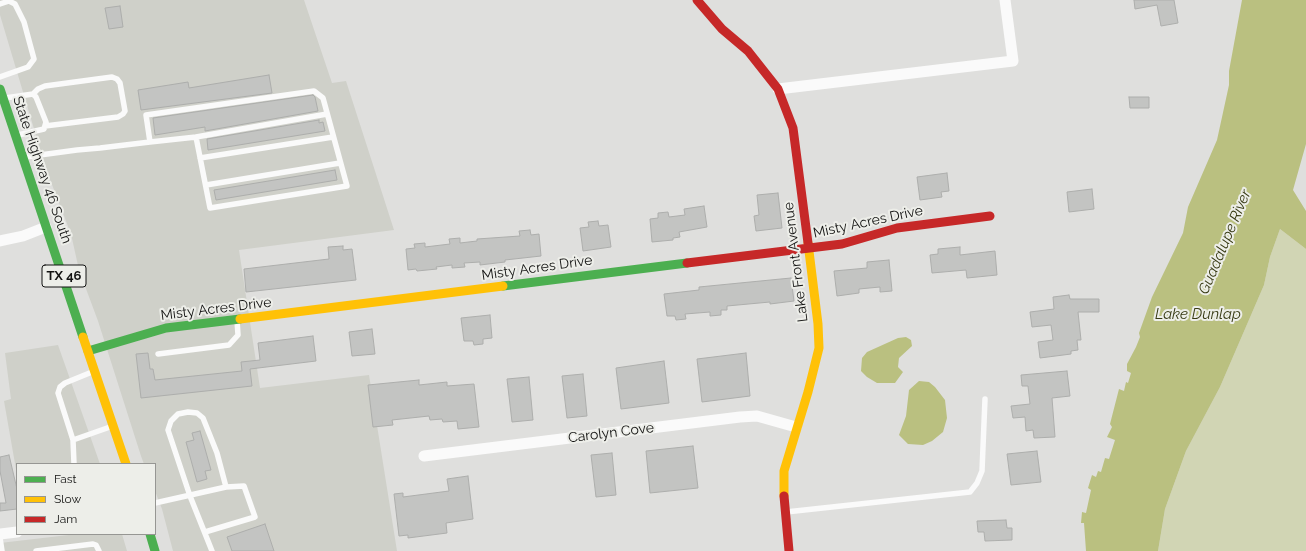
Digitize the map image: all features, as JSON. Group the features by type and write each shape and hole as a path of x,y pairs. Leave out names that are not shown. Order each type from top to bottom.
{"street":[{"name":"Lake Front Avenue","path":"697,0 722,29 748,51 778,89 793,128 818,324 819,348 808,392 784,470 789,551"},
{"path":"778,89 1013,61 1005,0"},
{"name":"State Highway 46 South","path":"2,94 46,227 70,293 94,372 126,463"},
{"name":"Misty Acres Drive","path":"88,351 153,331 678,264 809,249 842,244 897,228 990,216"},
{"path":"0,241 22,236 46,227"},
{"name":"Carolyn Cove","path":"424,456 740,417 758,416 796,427"},
{"path":"0,534 16,532"},
{"path":"150,535 155,551"}],"lane":[{"path":"0,4 9,1 15,4 24,22 34,59 28,67 0,77"},
{"path":"2,94 33,94 38,89 45,86 112,77 117,79 120,83 125,111 124,114 118,117 45,126"},
{"path":"150,142 146,115 314,91 323,98 347,186 210,208 196,137"},
{"path":"15,135 37,132 44,129 46,122 36,97 33,94"},
{"path":"23,157 196,137 327,114"},
{"path":"200,158 333,137"},
{"path":"206,185 340,163"},
{"path":"158,354 229,345 238,335 237,320"},
{"path":"74,463 73,440 58,393 60,387 65,383 94,372"},
{"path":"786,512 970,492 977,483 982,472 986,399"},
{"path":"212,551 190,496 168,430 171,421 178,414 188,412 197,413 203,418 216,453 226,487"},
{"path":"73,440 113,426"},
{"path":"156,503 226,487 244,486 255,517 205,532"},
{"path":"0,538 2,551"},
{"path":"36,551 93,544 99,551"}],"shaded area":[{"path":"0,0 304,0 332,83 346,81 394,230 239,250 260,388 369,375 397,551 173,551 162,509 156,494 156,463 144,463 141,456 98,321 79,270 71,234 46,169 0,15"},
{"path":"1280,229 1306,249 1306,551 1158,551 1165,509 1186,451 1220,387 1264,285 1270,257"},
{"path":"58,345 100,463 16,463 16,469 4,401 11,399 5,353"},
{"path":"68,535 122,535 127,551 0,551 0,543"}],"water":[{"name":"Lake Dunlap","path":"1242,0 1306,0 1306,144 1293,190 1306,211 1306,249 1280,229 1270,257 1264,285 1220,387 1186,451 1165,509 1158,551 1086,551 1084,523 1081,523 1082,512 1086,513 1091,490 1088,488 1092,475 1096,477 1098,471 1101,472 1105,458 1109,459 1115,440 1107,437 1112,427 1110,424 1119,389 1124,391 1126,382 1128,383 1131,373 1127,371 1127,364 1140,337 1139,333 1152,297 1183,233 1188,207 1217,140 1229,85 1229,71"},
{"path":"906,337 911,340 912,346 899,358 898,367 903,372 895,383 877,383 861,371 862,358 867,352 898,338"},
{"path":"919,381 929,382 945,400 947,418 943,432 932,441 923,445 908,444 899,435 906,416 909,390"}],"building":[{"path":"1134,0 1174,0 1178,23 1161,26 1157,5 1135,9"},
{"path":"120,6 123,27 109,29 105,8"},
{"path":"269,75 272,93 141,110 138,90 188,82 189,88"},
{"path":"313,95 315,97 318,111 205,131 205,127 155,135 153,118"},
{"path":"1129,97 1149,97 1149,108 1130,108"},
{"path":"319,120 319,123 323,122 325,131 208,150 207,139"},
{"path":"335,170 337,180 216,200 214,190"},
{"path":"947,173 949,191 941,192 942,197 920,200 917,177"},
{"path":"1092,189 1094,209 1069,212 1067,192"},
{"path":"778,193 782,228 756,231 754,216 759,215 757,195"},
{"path":"704,206 707,227 679,232 680,237 673,238 673,240 652,242 650,219 658,218 658,213 668,212 669,217 685,215 684,209"},
{"path":"598,221 599,226 608,225 611,247 583,251 580,228 589,227 588,222"},
{"path":"530,230 531,235 539,234 541,256 505,260 505,262 480,265 480,262 464,263 465,267 452,268 452,265 436,267 437,269 417,271 416,269 408,270 406,249 415,248 414,244 425,243 425,247 450,244 449,239 460,238 460,243 477,241 477,239 520,236 519,231"},
{"path":"343,246 343,250 352,249 356,280 246,292 244,269 329,259 328,247"},
{"path":"960,247 960,255 995,251 997,275 967,278 966,270 932,273 930,255 938,254 938,249"},
{"path":"889,260 892,291 880,292 880,287 859,289 859,293 837,296 834,271 867,268 867,262"},
{"path":"791,278 794,301 770,304 770,302 727,306 727,310 721,310 721,315 710,316 710,312 685,314 686,319 676,320 675,316 667,316 664,294 699,290 699,287"},
{"path":"1069,295 1070,299 1099,299 1099,312 1078,312 1081,340 1077,340 1078,350 1071,351 1071,354 1040,358 1038,342 1053,340 1051,325 1032,327 1030,312 1054,309 1053,297"},
{"path":"490,315 492,338 483,339 483,344 474,345 473,341 464,341 461,318"},
{"path":"372,329 375,354 352,356 349,332"},
{"path":"313,336 316,361 250,369 252,386 141,398 136,354 148,353 150,369 153,369 155,380 242,371 241,362 260,360 258,343"},
{"path":"746,353 750,396 702,402 697,359"},
{"path":"664,361 669,403 621,409 616,368"},
{"path":"1067,371 1070,396 1052,398 1055,437 1034,438 1033,430 1026,431 1025,417 1013,418 1011,406 1030,404 1028,386 1022,386 1021,375"},
{"path":"583,374 587,416 567,418 562,376"},
{"path":"529,377 533,420 512,422 507,379"},
{"path":"419,380 419,385 447,382 447,386 474,384 479,427 458,429 457,421 443,422 442,419 430,420 429,416 392,420 393,425 373,427 368,385"},
{"path":"200,431 211,470 205,471 207,479 197,482 186,442 194,440 192,433"},
{"path":"693,446 698,488 650,493 646,451"},
{"path":"1037,451 1041,482 1011,485 1007,454"},
{"path":"612,453 616,495 596,497 591,455"},
{"path":"9,455 16,485 16,509 0,511 0,503 6,503 0,471 0,457"},
{"path":"468,476 473,519 446,523 447,533 408,538 408,535 399,536 394,494 403,493 403,497 449,491 447,479"},
{"path":"1006,520 1007,528 1012,528 1012,540 985,541 984,532 978,532 977,521"},
{"path":"265,524 274,551 232,551 227,537"}],"traffic: fast":[{"path":"0,89 83,337"},
{"path":"503,286 687,263"},
{"path":"88,351 166,328 240,319"},
{"path":"150,535 155,551"}],"traffic: slow":[{"path":"784,496 784,471 808,392 819,348 818,324 808,243"},
{"path":"240,319 503,286"},
{"path":"83,337 126,463"}],"traffic: jam":[{"path":"697,0 722,29 748,51 778,89 793,128 808,243"},
{"path":"687,263 842,244 897,228 990,216"},
{"path":"784,496 789,551"}],"water label":[{"name":"Guadalupe River","path":"1225,242"}]}
